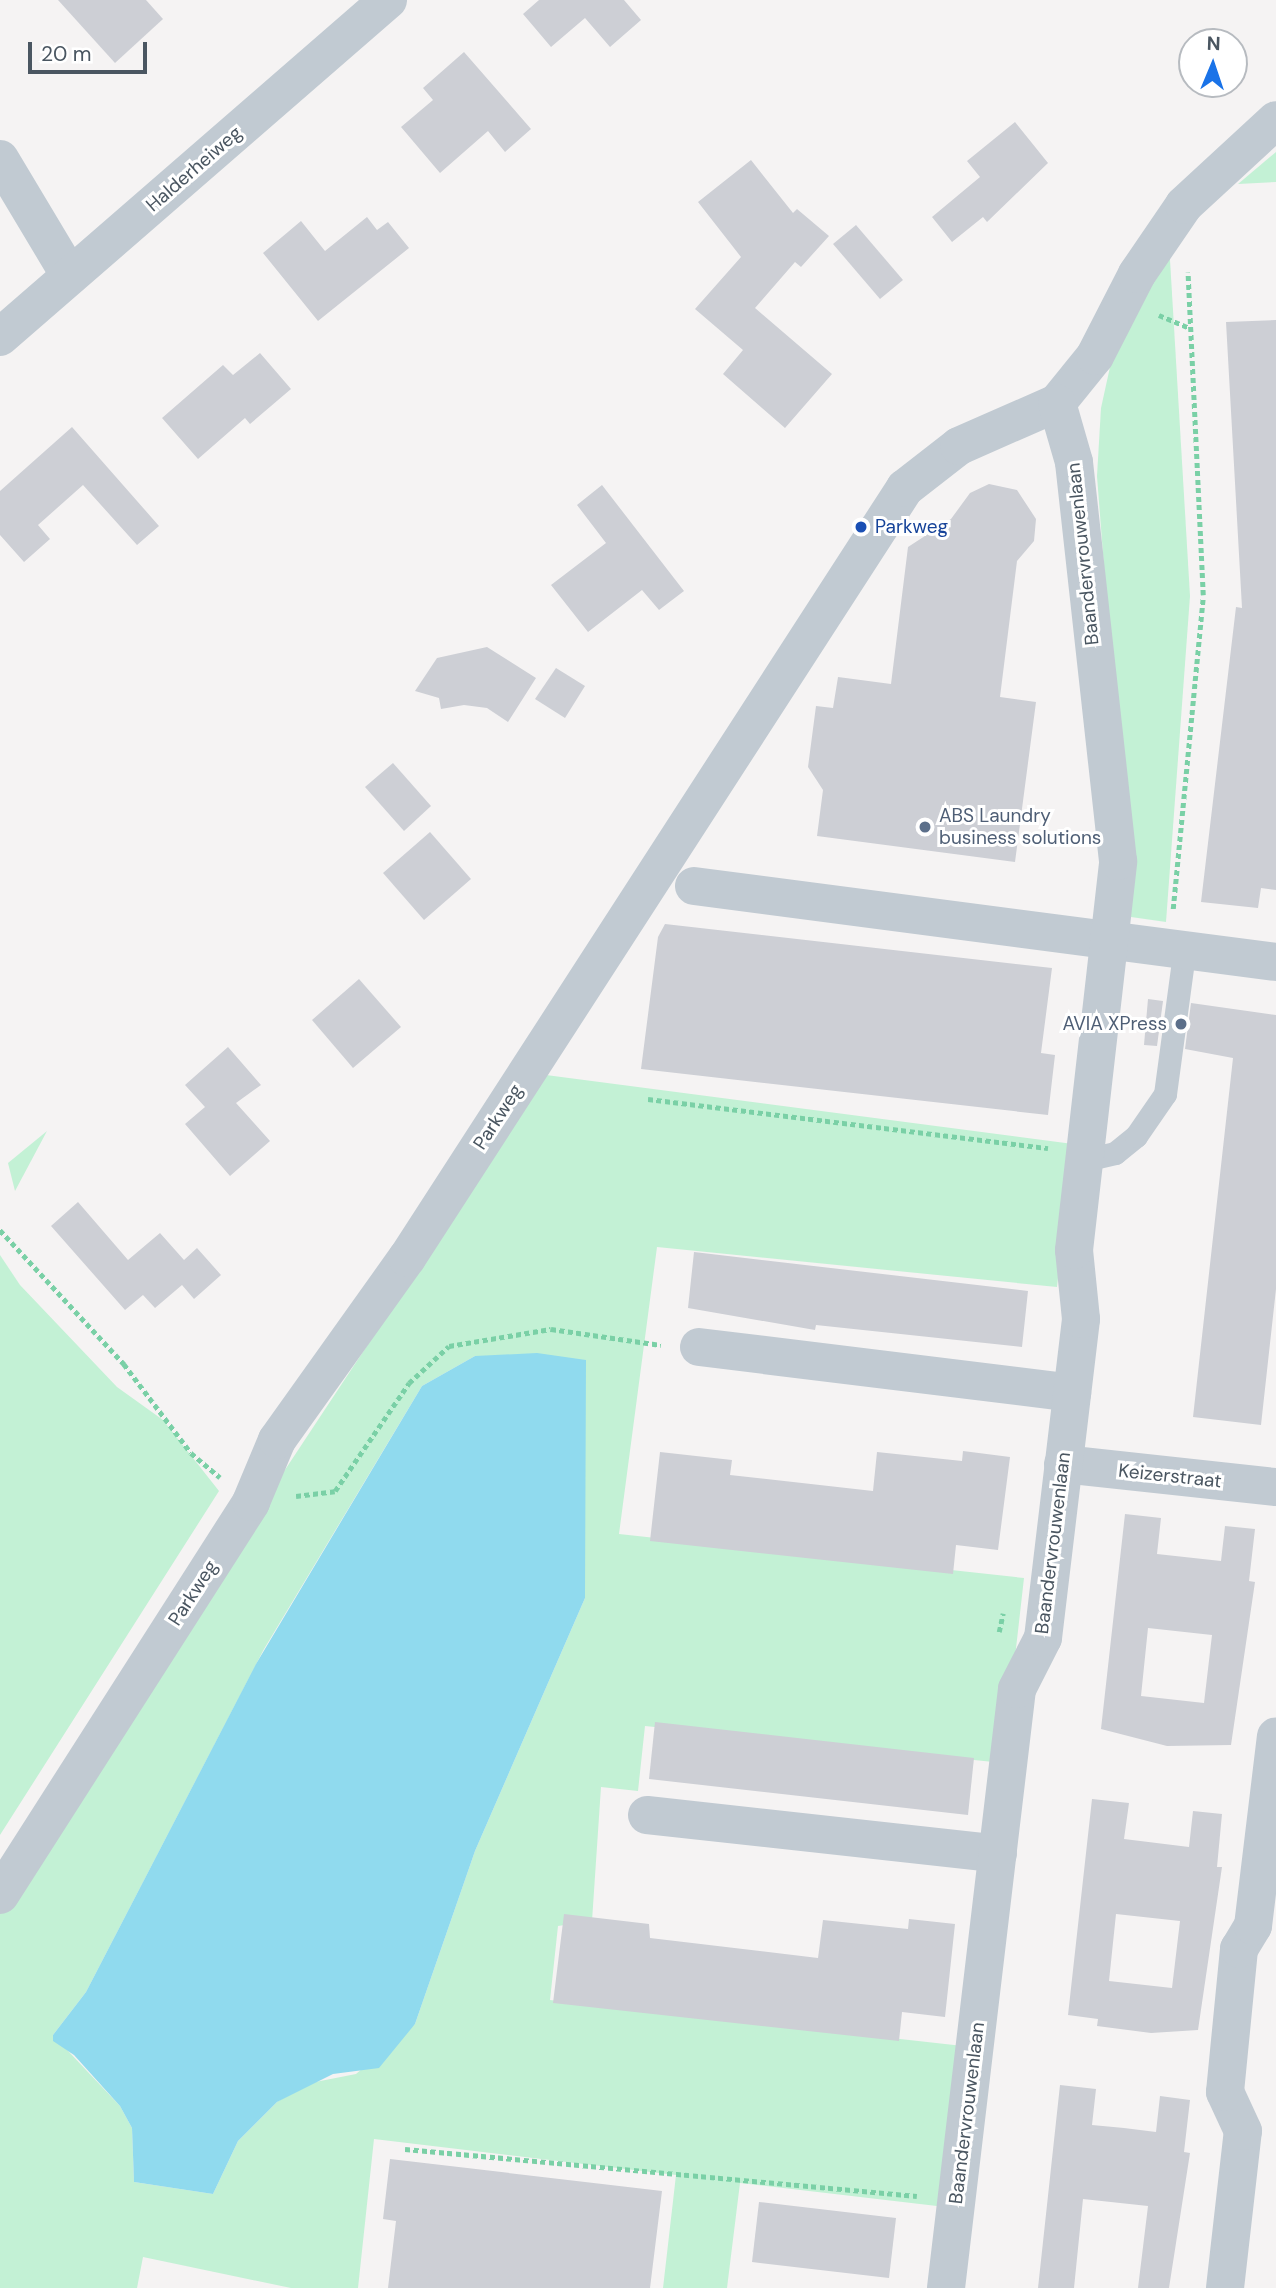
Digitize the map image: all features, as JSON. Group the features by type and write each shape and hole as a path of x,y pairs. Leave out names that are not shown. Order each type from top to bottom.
{"street":[{"name":"Halderheiweg","path":"0,337 388,0"},
{"path":"1057,403 1095,356 1137,274 1184,205 1276,120"},
{"path":"0,159 70,276"},
{"name":"Baandervrouwenlaan","path":"946,2288 1017,1689 1043,1638 1081,1319 1069,1154 1112,942 1118,862 1074,462 1057,403"},
{"name":"Parkweg","path":"0,1895 251,1502 276,1440 407,1258 905,488 959,446 1057,403"},
{"path":"694,887 1177,952 1276,962"},
{"path":"699,1347 1072,1393"},
{"name":"Keizerstraat","path":"1063,1464 1276,1487"},
{"path":"1224,2288 1243,2131 1225,2092 1240,1949 1254,1926 1276,1736"},
{"path":"647,1815 998,1854"}],"lane":[{"path":"1069,1154 1115,1153 1136,1136 1165,1094 1177,952"}],"path":[{"path":"1177,952 1203,595 1184,205"},
{"path":"648,1099 1069,1154"},
{"path":"0,1230 124,1364 191,1453 251,1502 335,1491 409,1383 449,1346 551,1329 625,1344 699,1347"},
{"path":"405,2149 922,2197"}],"green space":[{"path":"1276,152 1276,182 1238,184"},
{"path":"1169,243 1190,596 1166,922 1131,917 1097,476 1101,408 1121,317"},
{"path":"546,1075 1073,1144 1057,1287 657,1247 619,1534 1024,1578 1003,1763 645,1726 638,1791 601,1787 592,1921 558,1926 550,2000 972,2047 954,2208 740,2183 727,2288 663,2288 676,2175 374,2139 358,2288 291,2288 143,2257 137,2288 0,2288 0,1901","holes":["475,1356 585,1598 475,1851 415,2024 356,2074 305,2084 277,2102 238,2141 213,2194 134,2182 132,2128 120,2106 53,2035 86,1992 264,1649 422,1386"]},
{"path":"47,1131 15,1191 8,1163"},
{"path":"0,1255 20,1285 117,1387 163,1420 219,1491 0,1835"}],"water":[{"path":"537,1353 586,1360 585,1598 475,1851 415,2024 379,2068 333,2074 277,2102 238,2141 213,2194 134,2182 132,2128 120,2106 74,2055 53,2041 53,2035 86,1992 256,1664 422,1386 475,1356"}],"building":[{"path":"58,0 146,0 163,19 115,63"},
{"path":"539,0 624,0 641,20 610,47 585,18 551,47 523,14"},
{"path":"464,52 531,129 505,152 488,131 440,173 401,127 433,100 423,88"},
{"path":"1015,122 1048,163 987,222 983,217 952,242 932,217 980,177 967,161"},
{"path":"751,160 793,213 797,209 829,236 801,267 795,262 755,308 832,374 785,428 723,374 743,350 695,309 741,257 698,202"},
{"path":"367,217 377,230 388,222 409,248 318,321 263,253 301,221 325,251"},
{"path":"856,225 903,280 880,299 833,244"},
{"path":"1276,320 1276,890 1261,888 1258,908 1201,902 1236,607 1242,608 1226,322"},
{"path":"260,353 291,389 250,424 245,418 198,459 162,418 223,365 233,375"},
{"path":"72,427 159,526 137,545 83,485 38,525 50,539 24,562 0,535 0,491"},
{"path":"989,484 1017,490 1036,519 1034,541 1017,561 1000,697 1036,702 1015,862 817,836 823,790 808,767 816,706 833,708 838,677 891,684 908,547 951,519 970,493"},
{"path":"602,485 684,591 659,610 642,590 588,632 551,585 606,543 577,505"},
{"path":"487,647 536,678 508,722 487,708 464,705 441,709 439,698 415,691 437,658"},
{"path":"556,668 585,686 565,718 535,699"},
{"path":"393,763 431,806 404,831 365,787"},
{"path":"430,832 471,879 424,920 383,873"},
{"path":"665,924 1052,968 1041,1053 1055,1055 1048,1115 641,1069 658,937"},
{"path":"359,979 401,1027 353,1068 312,1020"},
{"path":"1148,999 1163,1001 1157,1046 1144,1045"},
{"path":"1191,1003 1276,1015 1276,1289 1261,1425 1193,1417 1233,1058 1185,1049"},
{"path":"228,1047 261,1085 236,1103 270,1141 230,1176 185,1124 205,1107 185,1085"},
{"path":"78,1202 128,1260 160,1233 184,1260 197,1248 221,1275 194,1299 182,1285 155,1308 143,1295 125,1310 51,1226"},
{"path":"694,1252 1028,1291 1022,1347 816,1325 815,1330 688,1308"},
{"path":"963,1451 1010,1457 998,1550 956,1545 953,1574 650,1541 660,1452 732,1460 730,1475 873,1491 877,1452 962,1461"},
{"path":"1125,1514 1161,1518 1157,1554 1221,1561 1225,1526 1255,1529 1249,1581 1255,1582 1231,1745 1167,1746 1101,1729","holes":["1148,1628 1212,1635 1204,1703 1141,1696"]},
{"path":"655,1722 974,1758 968,1815 649,1779"},
{"path":"1092,1799 1129,1803 1124,1839 1189,1847 1193,1811 1222,1814 1217,1867 1222,1867 1198,2030 1151,2033 1097,2026 1098,2019 1068,2015","holes":["1116,1914 1180,1921 1172,1988 1109,1981"]},
{"path":"564,1914 649,1924 650,1938 818,1958 823,1920 908,1929 909,1919 955,1924 945,2017 902,2012 899,2041 553,2003"},
{"path":"1060,2085 1096,2089 1092,2125 1156,2132 1160,2096 1190,2100 1184,2152 1190,2153 1169,2288 1138,2288 1148,2206 1083,2199 1074,2288 1038,2288"},
{"path":"390,2159 662,2191 650,2288 388,2288 396,2221 383,2219"},
{"path":"759,2202 896,2218 889,2278 752,2262"}],"place":[{"name":"Parkweg","path":"861,527"},
{"name":"ABS Laundry business solutions","path":"925,827"},
{"name":"AVIA XPress","path":"1181,1024"}]}
